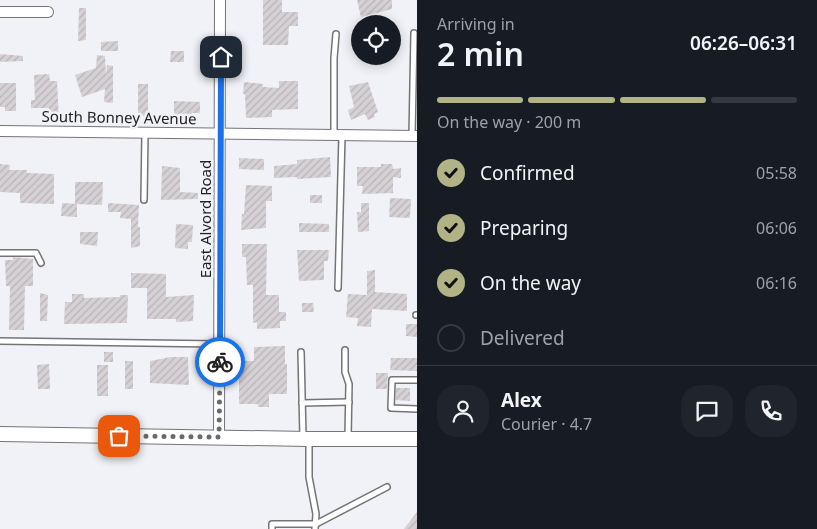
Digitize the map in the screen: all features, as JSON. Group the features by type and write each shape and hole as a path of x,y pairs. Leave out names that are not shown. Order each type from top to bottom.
{"street":[{"name":"East Alvord Road","path":"219,437 220,0"},
{"path":"0,12 48,12"},
{"name":"South Bonney Avenue","path":"0,131 415,136"},
{"path":"0,434 417,440"}],"lane":[{"path":"414,33 415,136"},
{"path":"336,34 334,58 338,135 338,288"},
{"path":"144,200 145,133"},
{"path":"0,253 36,253 41,263"},
{"path":"0,341 220,344"},
{"path":"345,350 345,372 349,384 348,439"},
{"path":"300,352 302,417 309,477 316,514 316,527"},
{"path":"417,380 392,380 391,408 417,409"},
{"path":"302,403 349,402"},
{"path":"272,529 272,524 316,527 387,487"}],"building":[{"path":"263,0 282,0 282,12 298,12 298,26 289,26 288,45 263,45"},
{"path":"357,0 392,0 392,9 369,15 361,15"},
{"path":"79,8 86,8 86,40 78,41"},
{"path":"118,41 118,51 101,51 101,42"},
{"path":"171,51 184,51 184,62 170,62"},
{"path":"0,54 23,56 23,61 0,62"},
{"path":"97,55 105,56 106,76 107,65 113,66 113,103 104,102 105,89 82,97 75,75 96,68"},
{"path":"49,74 50,81 57,81 59,119 49,119 49,108 31,108 31,100 35,100 34,75"},
{"path":"279,81 298,81 298,109 272,110 272,117 246,118 245,94 243,94 244,82 263,84 263,87 279,88"},
{"path":"368,82 378,112 374,114 375,117 368,120 365,114 351,120 348,110 354,107 349,86"},
{"path":"0,83 16,83 16,111 5,111 5,107 0,107"},
{"path":"138,84 148,84 148,116 138,116"},
{"path":"174,101 200,102 200,113 192,113 192,119 174,118"},
{"path":"330,157 331,177 274,178 274,166 297,164 297,160"},
{"path":"239,158 264,159 264,170 239,169"},
{"path":"0,164 10,165 9,170 27,170 27,173 54,174 54,204 20,203 20,193 0,192"},
{"path":"381,164 392,164 393,169 401,168 401,178 393,177 393,193 362,194 363,186 357,186 357,167 381,167"},
{"path":"162,166 180,168 180,192 198,193 198,199 161,200"},
{"path":"75,182 103,182 102,205 75,204"},
{"path":"246,185 272,186 272,201 266,201 266,228 241,230"},
{"path":"310,195 322,195 322,203 310,203"},
{"path":"390,198 411,199 410,218 389,217"},
{"path":"62,203 77,204 77,217 61,216"},
{"path":"108,203 139,205 138,227 140,227 140,246 131,248 131,219 120,218 121,212 108,212"},
{"path":"361,203 369,203 369,231 358,232 357,212 361,212"},
{"path":"299,223 329,224 329,232 299,232"},
{"path":"176,224 193,225 192,242 188,242 188,249 175,248"},
{"path":"80,232 98,232 97,246 80,244"},
{"path":"242,244 267,244 266,295 279,295 279,312 286,312 286,321 280,321 280,328 257,329 257,322 253,323 253,285 247,285 246,257 242,257"},
{"path":"297,250 329,250 328,261 324,261 324,280 299,281"},
{"path":"13,257 33,259 33,286 25,286 24,330 9,330 10,286 6,286 5,260 13,260"},
{"path":"375,270 375,292 407,294 407,311 372,309 371,327 357,326 358,318 346,317 348,294 367,295 367,271"},
{"path":"131,273 166,274 166,297 194,295 193,321 176,322 176,319 147,319 147,288 131,288"},
{"path":"40,293 48,295 47,321 40,321"},
{"path":"72,294 84,294 84,298 128,295 127,323 64,324 65,302 72,302"},
{"path":"302,303 313,303 314,312 302,312"},
{"path":"406,324 417,324 417,337 406,336"},
{"path":"285,346 287,394 269,394 269,407 258,407 258,404 239,404 239,373 237,373 236,361 254,361 254,347"},
{"path":"104,352 113,352 113,362 104,362"},
{"path":"171,357 188,357 189,385 150,383 150,361"},
{"path":"391,358 417,358 417,371 390,370"},
{"path":"125,361 133,361 133,389 125,389"},
{"path":"49,364 50,389 38,389 37,365"},
{"path":"97,365 108,365 108,396 97,396"},
{"path":"376,373 388,373 387,389 376,389"},
{"path":"396,388 410,388 410,401 396,400"},
{"path":"417,512 417,529 404,529"}],"way so far":[{"path":"119,436 219,437 220,362"}],"route":[{"path":"220,362 221,57"}]}
